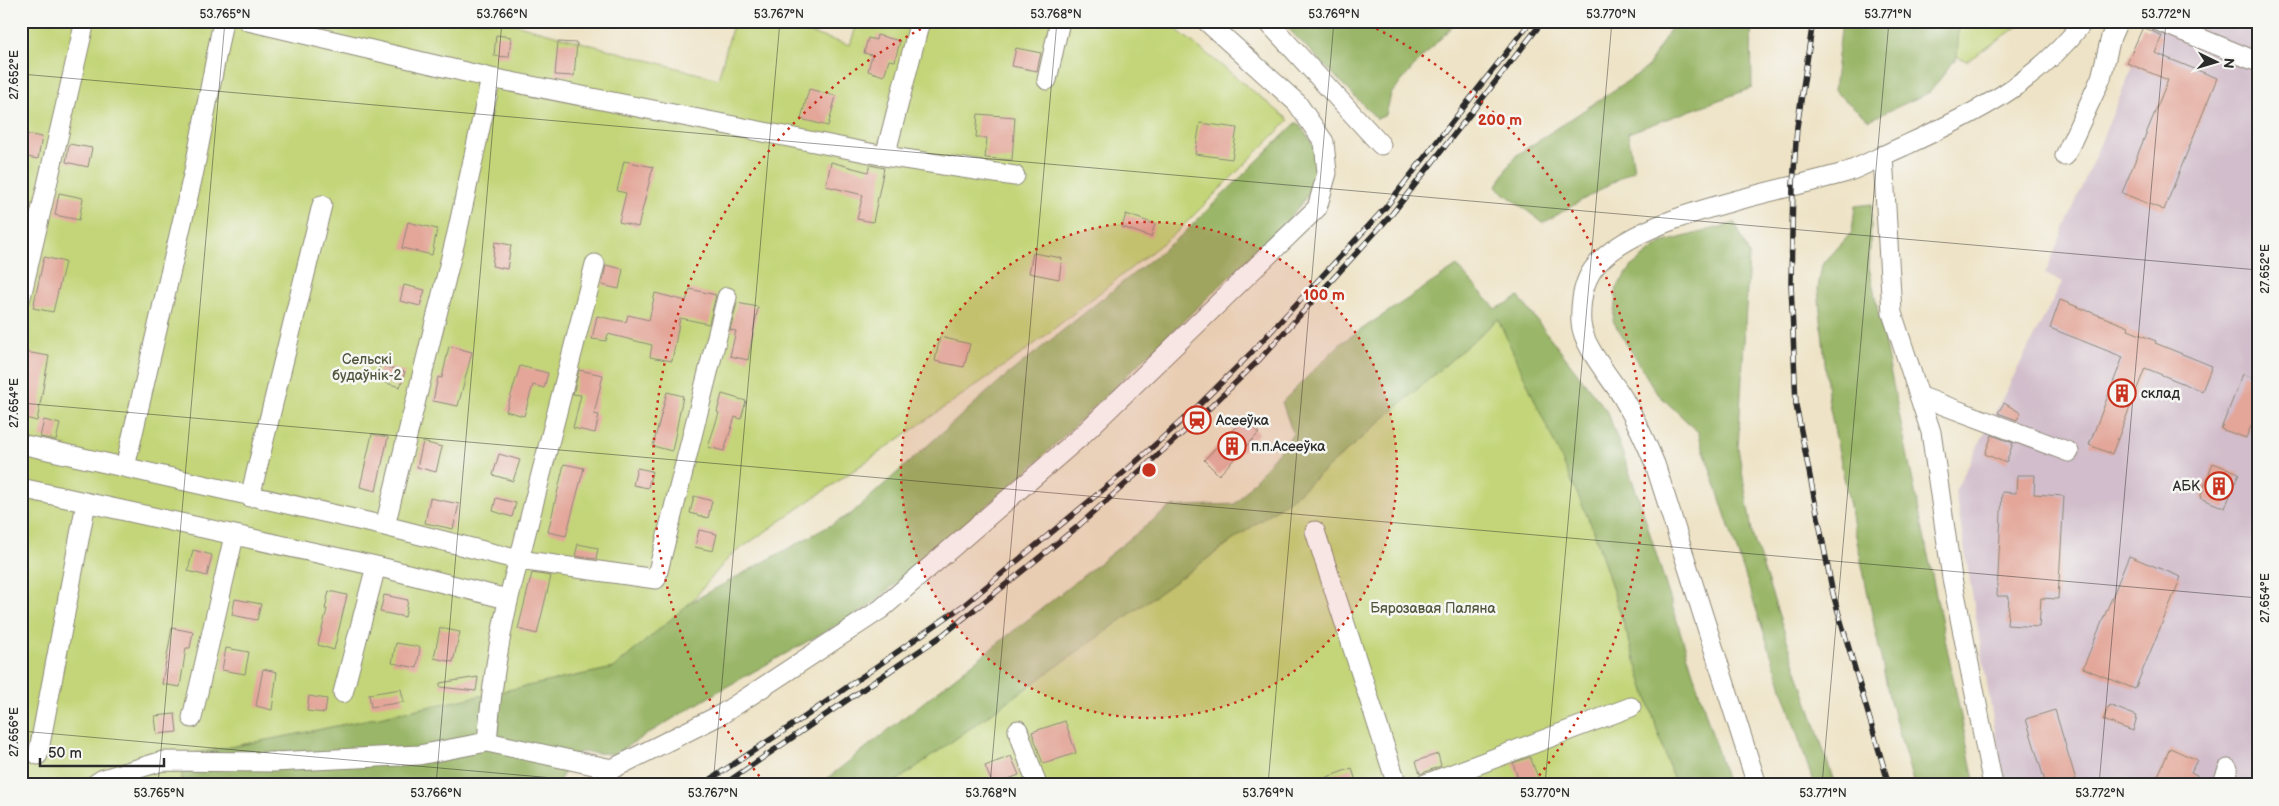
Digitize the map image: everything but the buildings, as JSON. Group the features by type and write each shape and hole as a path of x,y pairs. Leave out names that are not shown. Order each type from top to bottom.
{"street":[{"path":"21,297 85,21"},
{"path":"125,467 194,171 223,21"},
{"path":"248,21 491,78 885,156 1015,176"},
{"path":"885,156 920,21"},
{"path":"1047,80 1060,21"},
{"path":"94,785 103,779 163,761 273,762 419,756 487,742 612,769 722,714 881,609 1080,437 1317,208 1328,173 1324,142 1297,102 1206,21"},
{"path":"1267,21 1381,144"},
{"path":"1757,785 1664,487 1634,418 1587,341 1581,326 1581,301 1590,274 1617,246 1682,217 1747,196 1848,171 1967,116 2019,86 2065,46 2084,21"},
{"path":"2065,156 2100,78 2111,37 2118,21"},
{"path":"2158,21 2178,25 2258,62"},
{"path":"385,526 457,233 491,78"},
{"path":"1883,156 1892,313 1931,432 1952,578 1993,785"},
{"path":"250,497 322,205"},
{"path":"487,742 492,691 507,599 519,560 595,264"},
{"path":"21,444 385,526 519,560 656,578 727,298"},
{"path":"1919,396 2069,452"},
{"path":"21,488 376,566 507,599"},
{"path":"38,755 86,503"},
{"path":"1315,531 1397,785"},
{"path":"192,718 234,536"},
{"path":"343,693 376,566"},
{"path":"1424,785 1632,707"},
{"path":"1018,730 1037,785"}],"shaded area":[{"path":"2153,21 2258,21 2258,785 2004,785 1955,491 2062,282 2045,274 2133,66 2127,63 2143,27 2149,30"}],"green space":[{"name":"Сельскі будаўнік-2","path":"21,21 503,21 718,79 734,21 769,21 850,45 858,21 1166,21 1289,120 1178,231 1027,350 730,556 691,602 614,668 188,755 179,785 21,785"},
{"path":"1281,21 1457,21 1391,94 1386,115 1377,119"},
{"path":"1675,21 1751,21 1752,88 1628,133 1634,170 1543,223 1496,187 1514,157 1647,68"},
{"path":"1842,21 1959,21 1957,57 1930,92 1869,120 1834,91"},
{"path":"1959,21 2026,21 1967,61 1957,57"},
{"path":"1297,122 1313,145 1318,168 1311,189 1298,208 1282,226 1025,473 867,608 719,691 614,754 579,752 556,785 179,785 188,755 614,668 691,602 851,514 1001,380 1183,234"},
{"path":"1872,204 1869,267 1975,785 1914,785 1889,697 1829,404 1818,289 1822,265 1852,232 1855,206"},
{"path":"1735,223 1749,254 1738,448 1753,537 1835,785 1814,785 1698,432 1656,392 1613,321 1617,287 1633,265 1661,243"},
{"path":"1457,266 1496,309 1519,297 1608,413 1640,502 1728,785 1675,785 1594,531 1498,319 1296,495 891,785 819,785 1170,507 1235,504 1293,434 1282,402 1341,343"},
{"name":"Бярозавая Паляна","path":"1499,318 1594,531 1675,785 891,785 1296,495"}],"railway":[{"path":"702,785 806,716 964,605 1128,469 1198,406 1251,353 1385,208 1531,21"},
{"path":"723,785 944,634 1076,528 1197,420 1260,359 1392,214 1543,21"},
{"path":"1813,21 1797,127 1793,185 1791,283 1796,405 1833,594 1889,785"}],"place":[{"name":"склад","path":"2122,393"},
{"name":"Асееўка","path":"1197,420"},
{"name":"п.п.Асееўка","path":"1232,446"},
{"name":"АБК","path":"2219,486"}]}
